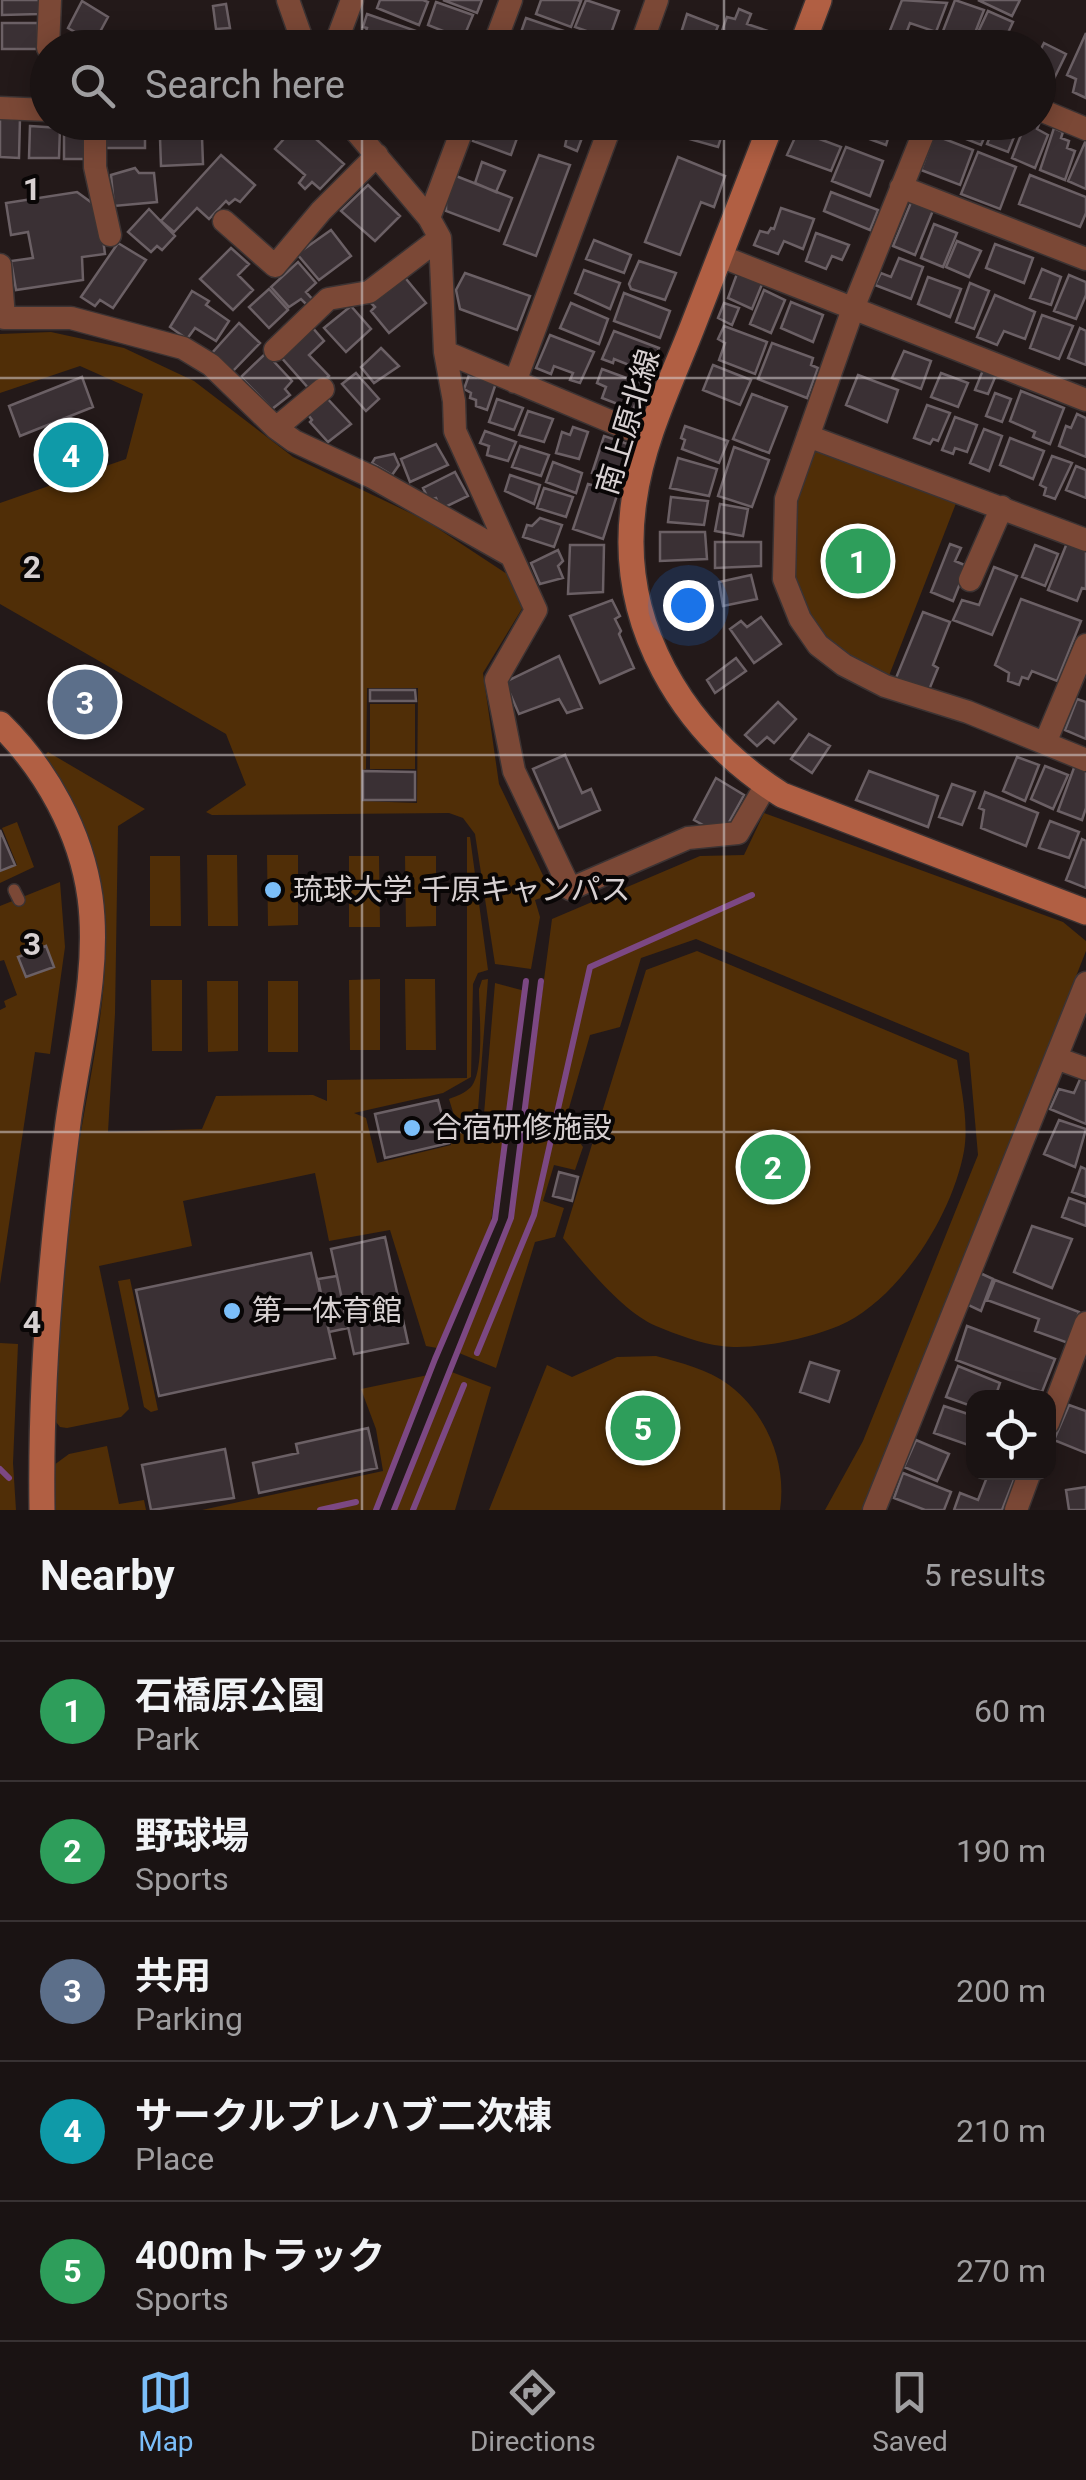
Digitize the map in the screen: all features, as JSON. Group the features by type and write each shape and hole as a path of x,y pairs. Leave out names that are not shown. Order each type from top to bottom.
{"street":[{"path":"49,30 50,0"},
{"path":"288,0 299,30"},
{"path":"341,30 352,0"},
{"path":"500,30 511,0"},
{"path":"646,30 657,0"},
{"path":"808,30 819,0"},
{"path":"0,108 30,109"},
{"path":"1056,116 1086,129"},
{"path":"95,140 95,167 110,234"},
{"path":"364,140 435,228"},
{"path":"460,140 435,228 444,352 456,431 536,610 496,680 514,771 570,889 688,838 738,834 766,785"},
{"path":"515,382 605,140"},
{"name":"南上原北線","path":"765,140 650,438 637,482 632,526 634,578 644,628 666,678 693,718 727,756 766,785 802,804 1086,912"},
{"path":"921,140 854,306 786,499 784,580 800,620 818,645 844,664 885,686 968,712 1086,760"},
{"path":"224,221 275,266 321,211 377,155"},
{"path":"901,188 1086,259"},
{"path":"275,350 328,299 369,292 435,228"},
{"path":"720,256 1086,400"},
{"path":"0,265 4,318 71,318 183,348 211,365 294,441 372,477 510,554"},
{"path":"444,352 650,438"},
{"path":"276,428 323,389"},
{"path":"808,436 1086,540"},
{"path":"970,580 1002,507"},
{"path":"1045,743 1086,644"},
{"path":"0,724 36,765 62,810 84,868 92,916 92,963 66,1135 51,1286 42,1510"},
{"path":"874,1510 1086,983"},
{"path":"1056,1058 1086,1069"},
{"path":"1056,1402 1086,1322"},
{"path":"1016,1510 1027,1480"}],"shaded area":[{"path":"51,332 124,348 194,381 293,457 425,520 507,574 523,607 483,673 499,784 552,894 535,900 540,917 531,969 495,964 475,834 463,818 449,813 212,815 206,812 246,785 226,734 0,604 0,503 126,459 143,394 80,366 0,393 0,334","holes":["367,688 418,688 417,803 361,801 362,770 366,769"]},
{"path":"808,436 960,493 885,686 800,619 782,542"},
{"path":"370,704 415,704 415,769 370,769"},
{"path":"48,752 145,809 118,826 115,1014 108,1132 202,1129 216,1096 313,1095 327,1101 327,1080 467,1078 470,837 488,970 478,973 473,984 471,1077 443,1093 354,1113 366,1118 377,1163 451,1145 448,1130 478,1124 484,1114 495,983 525,991 491,1222 437,1348 426,1346 390,1230 329,1241 315,1173 183,1201 192,1246 99,1266 129,1409 121,1417 67,1428 56,1422 67,1238 102,1006 105,937 95,864 74,809 43,757"},
{"path":"764,813 1063,922 1086,941 1086,951 865,1510 825,1510 863,1441 978,1155 969,1053 696,939 641,958 620,1027 590,1035 565,1122 583,1147 575,1170 554,1165 543,1201 564,1208 555,1237 535,1242 496,1368 459,1353 512,1222 552,919 700,856 744,855"},
{"path":"17,822 34,867 0,883 0,872 17,865 2,828"},
{"path":"207,855 237,855 238,926 208,926"},
{"path":"267,855 298,855 298,925 268,926"},
{"path":"150,856 180,856 181,926 150,926"},
{"path":"349,856 379,856 380,927 349,927"},
{"path":"405,856 436,856 436,926 406,927"},
{"path":"60,882 65,947 50,1054 35,1052 0,1284 0,1010 6,1007 4,1001 17,995 4,960 0,961 0,906"},
{"path":"697,951 957,1060 965,1117 964,1151 937,1224 888,1291 847,1322 820,1333 768,1345 735,1347 672,1332 643,1319 618,1299 563,1238 646,970"},
{"path":"380,979 380,1050 350,1050 349,980"},
{"path":"405,979 435,979 436,1050 406,1050"},
{"path":"488,979 478,1110 474,1117 456,1122 449,1099 469,1089 475,1079 480,1055 479,989 482,980"},
{"path":"151,980 182,980 182,1051 152,1051"},
{"path":"207,981 238,981 238,1051 208,1052"},
{"path":"268,981 298,981 298,1052 268,1052"},
{"path":"130,1279 158,1410 151,1412 144,1407 118,1281"},
{"path":"0,1343 18,1344 13,1463 16,1510 0,1510"},
{"path":"656,1356 721,1379 754,1410 777,1457 780,1510 489,1510 547,1365 572,1377 617,1357"},
{"path":"449,1371 491,1387 455,1510 395,1510"},
{"path":"428,1375 375,1510 202,1510 383,1471 376,1429 361,1389"},
{"path":"107,1446 119,1504 144,1500 146,1510 55,1510 54,1465 69,1454"}],"building":[{"path":"2,0 39,0 40,14 2,15"},
{"path":"380,0 428,2 419,25 377,8"},
{"path":"443,0 482,0 477,13"},
{"path":"541,0 581,1 571,27 536,14"},
{"path":"586,0 619,11 612,30 575,27"},
{"path":"902,0 947,3 937,30 910,23 907,30 890,30"},
{"path":"955,0 984,10 976,30 943,30"},
{"path":"978,0 1020,0 1012,16"},
{"path":"82,1 108,17 101,30 68,28"},
{"path":"436,2 473,15 467,30 440,30 428,25"},
{"path":"226,4 230,28 216,29 213,6"},
{"path":"739,9 751,14 747,24 765,30 722,30 727,17 735,19"},
{"path":"988,11 1013,22 1009,30 979,30"},
{"path":"367,14 413,30 366,30 363,27"},
{"path":"687,14 718,26 716,30 682,30"},
{"path":"526,18 561,30 522,30"},
{"path":"2,23 38,23 38,30 30,30 30,49 2,49"},
{"path":"1086,33 1086,98 1073,92 1076,79 1067,75"},
{"path":"1056,49 1066,54 1056,75"},
{"path":"0,118 20,118 19,158 0,157"},
{"path":"30,126 30,140 60,140 59,158 29,158"},
{"path":"1056,129 1063,132 1061,138 1069,141 1067,148 1075,151 1065,180 1040,170 1050,140 1056,140"},
{"path":"64,140 89,140 90,159 64,159"},
{"path":"104,140 145,140 145,148 104,148"},
{"path":"160,140 202,140 203,164 161,166"},
{"path":"283,140 317,140 344,164 320,189 312,182 305,189 299,183 305,175 275,149"},
{"path":"473,140 516,140 511,155"},
{"path":"566,140 581,140 577,151 565,146"},
{"path":"693,140 720,140 718,147"},
{"path":"794,140 822,140 841,147 831,171 787,155"},
{"path":"932,140 947,140 973,150 960,185 921,170"},
{"path":"989,140 1013,140 1008,152 987,144"},
{"path":"1019,140 1046,140 1035,168 1012,158"},
{"path":"1086,140 1086,189 1068,181"},
{"path":"846,147 883,161 870,196 832,181"},
{"path":"978,152 1016,167 1000,209 961,194"},
{"path":"221,155 255,185 240,202 226,201 209,219 197,208 174,232 161,221"},
{"path":"539,155 570,165 536,256 504,244"},
{"path":"678,157 725,176 714,207 701,202 680,255 645,242"},
{"path":"482,162 505,171 496,192 475,183"},
{"path":"135,168 139,173 154,173 157,202 114,206 111,175"},
{"path":"1030,175 1086,197 1086,213 1080,227 1019,204"},
{"path":"456,176 512,198 499,231 446,211 446,200"},
{"path":"368,185 400,216 375,241 341,211"},
{"path":"77,192 99,208 105,254 82,257 83,280 16,290 11,261 33,258 28,232 11,235 6,203"},
{"path":"831,192 878,210 870,230 824,211"},
{"path":"912,200 934,208 915,255 893,246"},
{"path":"781,208 814,219 803,249 784,241 778,254 754,245 760,231 768,233 774,229"},
{"path":"149,209 175,236 162,250 157,246 151,252 128,232"},
{"path":"934,224 957,233 943,267 921,258"},
{"path":"331,230 351,256 319,280 297,254"},
{"path":"816,233 849,245 842,260 832,256 826,269 806,261"},
{"path":"594,240 631,255 624,273 586,259"},
{"path":"957,241 981,251 969,277 946,267"},
{"path":"118,243 146,260 113,308 100,300 95,306 81,297"},
{"path":"995,244 1033,258 1024,283 986,268"},
{"path":"231,248 249,264 238,275 253,290 233,310 200,279"},
{"path":"899,258 923,267 911,299 875,285 881,273 891,277"},
{"path":"639,261 676,273 665,300 631,289 629,284"},
{"path":"298,262 316,283 306,292 315,302 309,307 301,299 289,307 271,287"},
{"path":"1042,269 1061,277 1051,305 1030,298"},
{"path":"584,270 620,283 610,309 575,293"},
{"path":"738,271 765,277 752,309 728,298"},
{"path":"465,273 530,296 517,330 460,309 456,290"},
{"path":"402,274 426,303 389,333 371,311 375,307 369,301"},
{"path":"1069,275 1086,282 1086,295 1076,319 1054,311"},
{"path":"928,277 961,289 950,317 918,304"},
{"path":"970,283 989,291 974,329 956,322"},
{"path":"269,289 288,310 269,328 249,307"},
{"path":"764,290 785,300 771,333 750,324"},
{"path":"192,291 229,321 216,341 195,328 187,339 170,327"},
{"path":"624,293 670,311 660,338 614,321"},
{"path":"995,295 1035,312 1025,339 1004,331 997,345 977,337"},
{"path":"791,302 823,315 813,342 781,328"},
{"path":"571,303 608,319 599,344 560,328"},
{"path":"724,303 739,308 732,325 718,318"},
{"path":"351,306 371,329 346,352 324,328"},
{"path":"1042,315 1073,326 1059,359 1030,348"},
{"path":"239,323 260,343 232,372 212,353"},
{"path":"724,326 767,342 755,374 719,360 725,343 718,339"},
{"path":"312,327 324,341 309,355 329,376 311,391 280,356"},
{"path":"1080,328 1086,331 1086,365 1068,358"},
{"path":"614,331 659,348 649,373 614,359 613,363 602,359"},
{"path":"550,335 594,352 580,383 570,380 573,373 554,366 551,374 536,368"},
{"path":"772,343 813,358 811,365 818,368 807,398 758,379"},
{"path":"381,348 399,366 374,383 361,367"},
{"path":"904,351 931,361 921,389 892,378"},
{"path":"266,353 292,381 285,389 290,395 272,409 241,377"},
{"path":"713,365 751,380 740,405 703,390"},
{"path":"602,369 643,384 633,410 602,398 606,387 597,383"},
{"path":"983,370 996,375 988,394 975,390"},
{"path":"356,373 379,399 366,411 342,384"},
{"path":"941,373 968,383 958,407 931,397"},
{"path":"469,375 496,383 487,410 476,406 476,400 464,389"},
{"path":"858,375 898,390 887,422 846,405"},
{"path":"82,377 93,407 20,436 9,406"},
{"path":"1021,391 1064,408 1050,444 1010,421"},
{"path":"995,393 1011,399 1002,422 986,416"},
{"path":"752,394 787,407 769,453 733,439"},
{"path":"325,396 351,424 328,442 306,412"},
{"path":"497,399 523,408 514,430 489,422"},
{"path":"927,405 950,413 938,441 933,439 930,444 914,438"},
{"path":"528,411 553,419 544,442 519,435"},
{"path":"1077,414 1086,418 1086,457 1059,446 1066,426 1071,428"},
{"path":"955,417 977,425 967,452 955,448 953,454 942,450"},
{"path":"685,426 728,441 719,463 682,449"},
{"path":"573,427 588,432 579,459 556,453 562,432 570,435"},
{"path":"984,429 1002,436 989,471 970,463"},
{"path":"91,430 103,458 49,480 38,451"},
{"path":"485,431 516,442 508,461 487,455 489,446 480,443"},
{"path":"604,436 628,444 617,481 592,473"},
{"path":"1010,438 1044,451 1033,479 1000,465"},
{"path":"436,444 448,465 410,482 401,459"},
{"path":"520,446 549,455 541,476 512,467"},
{"path":"734,447 769,460 752,507 718,496"},
{"path":"394,454 399,465 392,475 372,463 375,458"},
{"path":"1052,456 1072,463 1055,499 1044,495 1046,488 1040,485"},
{"path":"678,458 717,469 709,496 670,488"},
{"path":"553,462 582,473 576,493 546,482"},
{"path":"1076,466 1086,470 1086,498 1066,490"},
{"path":"455,472 468,496 441,509 436,498 429,500 423,488"},
{"path":"510,475 540,485 534,504 505,491"},
{"path":"588,484 618,492 603,539 573,529"},
{"path":"544,488 573,497 566,517 537,508"},
{"path":"671,497 708,501 704,525 668,522"},
{"path":"720,504 748,509 743,536 715,531"},
{"path":"540,518 562,525 554,547 523,537 527,525 532,526"},
{"path":"660,532 705,532 707,559 660,561"},
{"path":"715,542 761,542 761,566 715,568"},
{"path":"1067,543 1086,551 1086,589 1082,588 1077,601 1048,590"},
{"path":"950,544 961,548 955,561 967,566 953,601 931,592"},
{"path":"570,545 604,545 603,592 568,594"},
{"path":"1035,545 1058,554 1045,586 1022,577"},
{"path":"558,550 563,578 540,584 531,563"},
{"path":"994,567 1017,576 992,635 953,620 962,600 979,605"},
{"path":"751,575 757,599 723,606 719,582"},
{"path":"1021,599 1081,621 1057,681 1032,671 1028,679 1022,677 1019,685 1008,681 1009,673 995,665"},
{"path":"612,600 620,616 615,619 619,634 634,668 600,683 570,616"},
{"path":"923,612 950,622 933,665 938,668 929,690 896,678"},
{"path":"761,617 781,644 754,663 730,629 741,621 747,627"},
{"path":"559,656 582,708 567,713 559,699 519,714 505,682"},
{"path":"736,658 746,671 715,693 707,680"},
{"path":"370,690 415,690 416,701 370,701"},
{"path":"1077,699 1086,702 1086,739 1065,730"},
{"path":"778,702 796,719 774,743 767,737 757,746 745,735"},
{"path":"809,734 830,746 812,773 791,759"},
{"path":"565,755 582,793 591,789 600,810 559,828 533,769"},
{"path":"1017,757 1039,765 1025,801 1003,791"},
{"path":"1075,765 1086,769 1086,808 1082,820 1058,811"},
{"path":"1045,766 1068,775 1053,809 1031,799"},
{"path":"363,771 415,772 415,800 363,800"},
{"path":"869,771 938,796 928,827 856,800"},
{"path":"716,778 744,795 728,824 705,826 694,820"},
{"path":"952,784 975,792 962,825 939,817"},
{"path":"985,792 1038,813 1026,846 981,828 984,810 979,808"},
{"path":"1050,821 1079,832 1069,858 1039,848"},
{"path":"0,830 15,865 0,871"},
{"path":"1082,839 1086,841 1086,888 1066,880"},
{"path":"46,946 54,967 26,977 18,957"},
{"path":"1081,1077 1086,1079 1086,1124 1050,1109 1059,1089 1074,1093"},
{"name":"合宿研修施設","path":"438,1100 449,1143 385,1158 375,1114"},
{"path":"1059,1120 1086,1129 1075,1167 1044,1154"},
{"path":"1081,1167 1086,1169 1086,1197 1072,1192"},
{"path":"559,1172 578,1177 572,1201 553,1196"},
{"path":"1069,1198 1086,1204 1086,1226 1062,1217"},
{"path":"1032,1226 1072,1239 1052,1288 1014,1272"},
{"path":"385,1237 408,1343 354,1354 331,1249"},
{"name":"第一体育館","path":"311,1253 335,1358 159,1396 136,1290"},
{"path":"980,1273 993,1279 981,1311 966,1304"},
{"path":"337,1276 348,1328 329,1332 318,1279"},
{"path":"995,1280 1079,1312 1068,1343 1035,1331 1039,1319 987,1300"},
{"path":"967,1326 1055,1359 1043,1390 956,1360"},
{"path":"810,1362 839,1371 829,1402 800,1392"},
{"path":"958,1366 1000,1383 998,1390 966,1390 966,1404 946,1397"},
{"path":"1069,1405 1086,1411 1086,1453 1056,1441"},
{"path":"944,1406 966,1413 966,1444 934,1433"},
{"path":"368,1428 377,1468 259,1493 253,1463 298,1453 296,1444"},
{"path":"916,1440 949,1454 937,1481 904,1467"},
{"path":"225,1449 234,1498 151,1510 142,1465"},
{"path":"903,1473 951,1492 944,1510 925,1510 894,1498"},
{"path":"986,1480 1014,1480 1002,1510 954,1510 960,1493 978,1500"},
{"path":"1086,1487 1086,1510 1069,1510 1066,1490"}],"waterway":[{"path":"477,1353 534,1215 590,967 752,895"},
{"path":"376,1510 495,1219 526,981"},
{"path":"394,1510 511,1218 541,981"},
{"path":"413,1510 464,1385"},
{"path":"0,1469 9,1478"},
{"path":"320,1510 356,1502"}],"place":[{"name":"サークルプレハブ二次棟","path":"71,455"},
{"name":"石橋原公園","path":"858,561"},
{"name":"共用","path":"85,702"},
{"name":"琉球大学 千原キャンパス","path":"273,890"},
{"name":"合宿研修施設","path":"412,1128"},
{"name":"野球場","path":"773,1167"},
{"name":"第一体育館","path":"232,1311"},
{"name":"400mトラック","path":"643,1428"}]}
